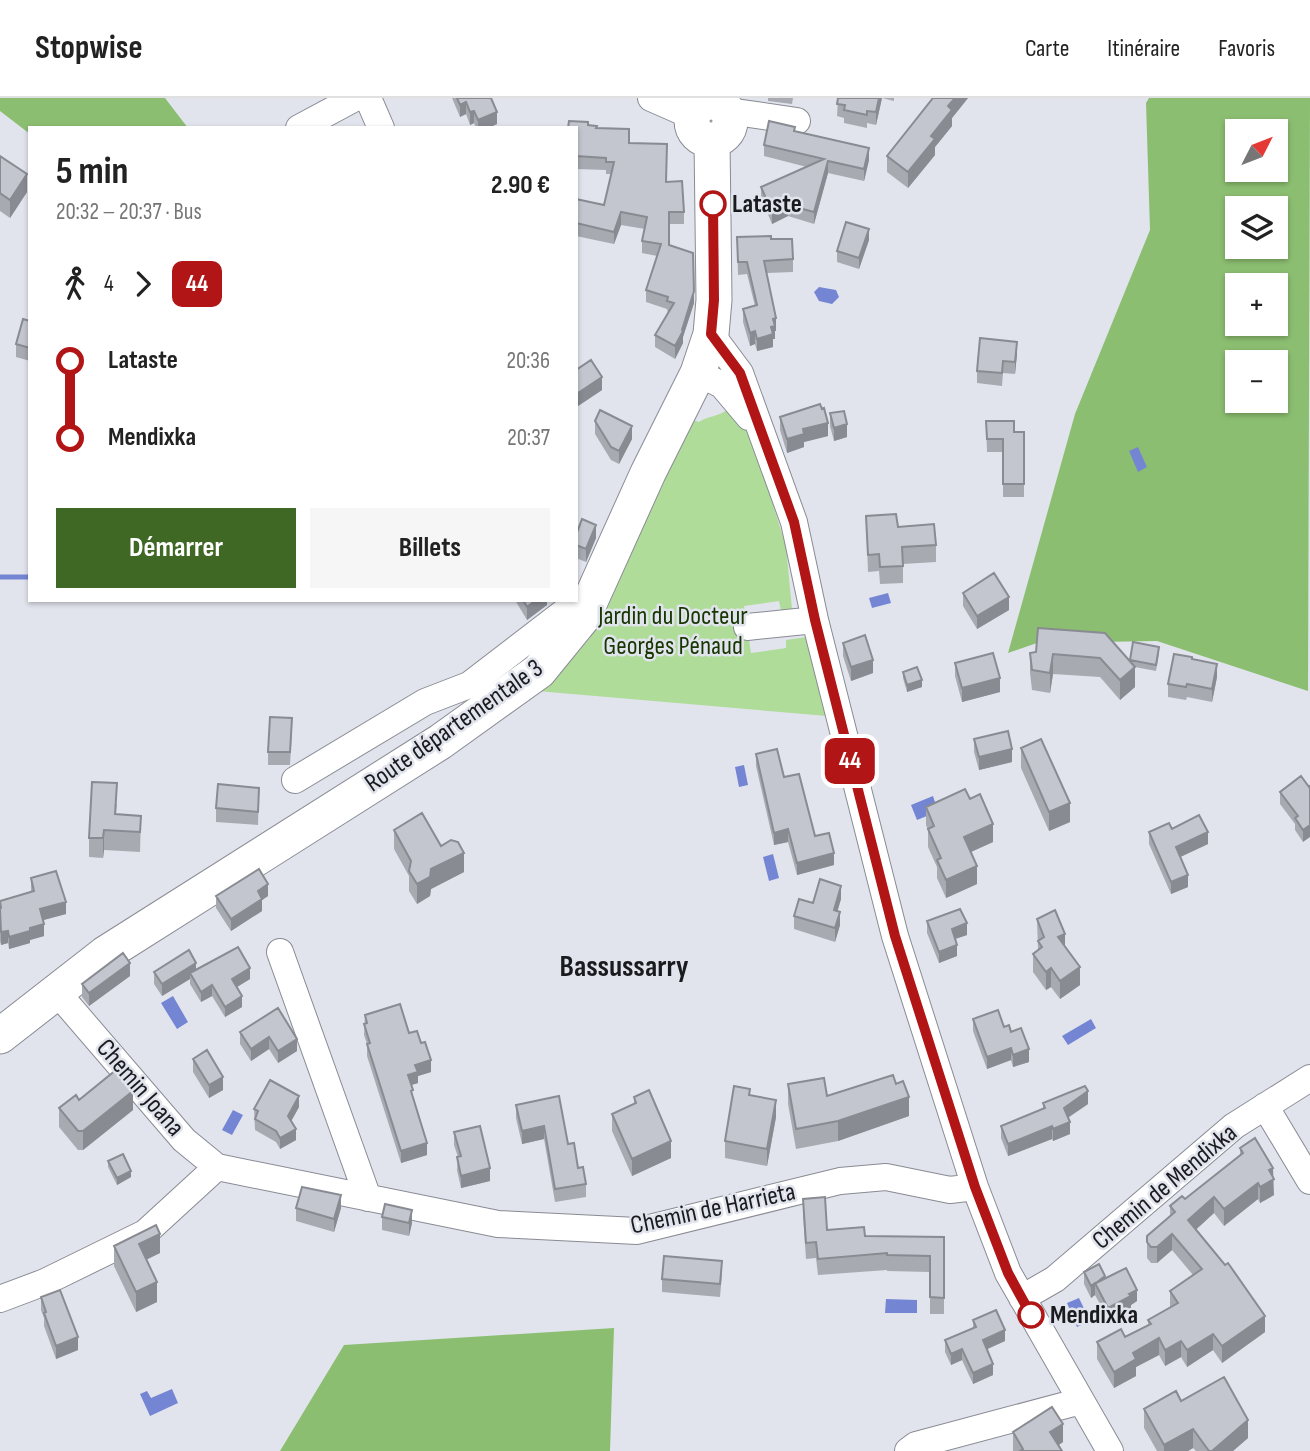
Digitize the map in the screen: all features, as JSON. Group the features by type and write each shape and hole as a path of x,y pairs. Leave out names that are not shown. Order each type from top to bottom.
{"main road":[{"name":"Route départementale 3","path":"0,1036 105,954 440,742 539,671 583,617 648,473 698,373 711,334 714,300 712,113"}],"street":[{"path":"303,126 355,98"},
{"path":"368,98 380,126"},
{"path":"651,98 712,113 797,121"},
{"path":"711,334 740,373 794,522 815,620 895,936 975,1187 1008,1273 1110,1451"},
{"path":"698,373 722,386 761,431"},
{"path":"295,780 425,702 469,685 568,609 594,594"},
{"path":"747,627 815,620"},
{"path":"280,952 368,1198"},
{"name":"Chemin Joana","path":"67,1004 184,1140 217,1167"},
{"name":"Chemin de Mendixka","path":"1022,1298 1055,1279 1234,1126 1310,1078"},
{"path":"1265,1106 1310,1181"},
{"path":"0,1299 45,1282 145,1233 217,1167"},
{"name":"Chemin de Harrieta","path":"217,1167 498,1223 637,1231 839,1181 886,1177 950,1190 975,1187"},
{"path":"908,1451 916,1445 1081,1401"}],"green space":[{"path":"0,98 165,98 186,126 28,126 28,132 0,111"},
{"path":"1149,98 1310,98 1308,691 1157,641 1037,643 1008,653 1075,414 1150,230 1146,103"},
{"name":"Jardin du Docteur Georges Pénaud","path":"728,409 738,415 753,439 786,547 792,609 781,611 779,601 744,606 751,653 786,648 786,640 807,637 827,716 537,691 561,672 590,638 606,609 664,474 693,420 699,422"},
{"path":"614,1328 610,1451 280,1451 344,1345"}],"water":[{"path":"819,287 836,290 839,297 832,304 819,301 814,292"},
{"path":"1138,447 1147,467 1138,472 1129,451"},
{"path":"888,593 891,603 872,608 869,598"},
{"path":"744,765 748,785 739,787 735,767"},
{"path":"933,796 935,802 950,796 954,805 917,820 911,805"},
{"path":"773,854 779,878 769,881 763,857"},
{"path":"173,996 188,1022 177,1029 161,1003"},
{"path":"1091,1019 1096,1028 1068,1045 1062,1036"},
{"path":"233,1110 243,1115 232,1135 222,1130"},
{"path":"1079,1298 1090,1321 1077,1327 1067,1303"},
{"path":"886,1299 917,1300 917,1313 885,1313"},
{"path":"172,1389 178,1403 150,1416 140,1394 147,1391 151,1398"}],"building":[{"path":"457,98 491,98 497,112 478,120 474,111 470,112 466,102 460,105"},
{"path":"838,98 879,98 876,112 867,111 867,115 844,110 845,105 837,104"},
{"path":"933,98 955,98 948,106 952,110 931,136 935,139 908,172 887,156"},
{"path":"569,121 588,122 588,125 597,126 596,128 629,129 629,143 667,144 666,182 682,181 684,212 669,212 669,245 693,253 694,291 683,331 675,346 655,335 674,303 667,301 668,297 646,290 661,244 642,241 647,217 621,212 614,232 578,223 578,199 604,205 614,162 606,162 606,158 578,156 578,126 568,126"},
{"path":"769,121 795,127 794,131 869,148 864,169 828,161 814,212 788,205 772,212 761,187 824,159 764,145"},
{"path":"0,156 27,174 10,200 0,193"},
{"path":"846,222 869,229 859,258 837,251"},
{"path":"771,236 771,239 792,239 793,259 764,261 776,318 773,319 775,326 771,327 773,334 757,339 755,331 750,333 743,309 757,305 747,262 738,262 737,237"},
{"path":"23,319 28,320 28,347 16,344"},
{"path":"980,338 1017,342 1015,362 1003,361 1002,373 977,371"},
{"path":"591,360 602,377 578,393 578,369"},
{"path":"820,404 822,409 824,408 828,423 803,429 804,434 787,439 780,417"},
{"path":"600,410 632,426 619,451 611,447 595,421"},
{"path":"844,411 847,424 834,428 830,413"},
{"path":"986,421 1014,421 1014,432 1024,432 1024,484 1003,484 1003,439 987,439"},
{"path":"896,514 898,527 934,524 936,545 902,547 903,566 880,567 879,554 868,555 866,516"},
{"path":"582,519 596,525 586,549 578,546 578,530"},
{"path":"994,573 1009,597 977,616 963,593"},
{"path":"1038,628 1105,633 1135,667 1120,680 1100,658 1053,654 1050,673 1032,670 1030,653 1036,652"},
{"path":"865,635 873,660 851,667 843,643"},
{"path":"1133,642 1159,647 1156,665 1130,660"},
{"path":"993,653 1000,678 962,688 955,663"},
{"path":"1174,654 1217,664 1212,689 1187,684 1186,687 1168,684"},
{"path":"917,667 922,680 907,685 903,672"},
{"path":"270,717 292,718 290,752 268,752"},
{"path":"1008,731 1012,749 979,757 974,739"},
{"path":"1041,739 1070,803 1049,812 1021,748"},
{"path":"777,749 784,777 799,774 815,836 829,833 834,853 797,863 788,829 774,833 756,754"},
{"path":"1301,776 1310,786 1310,825 1303,830 1295,818 1298,816 1280,792"},
{"path":"92,782 117,783 115,814 141,816 140,832 104,830 103,838 89,838"},
{"path":"218,784 259,788 258,812 216,808"},
{"path":"965,789 970,799 980,794 993,824 964,837 977,866 946,880 937,860 941,858 928,829 934,826 926,807"},
{"path":"422,813 441,846 451,840 458,842 464,853 431,869 430,877 417,884 409,871 411,861 394,830"},
{"path":"1199,815 1208,832 1176,847 1188,875 1171,882 1149,832 1169,823 1172,829"},
{"path":"259,869 268,884 258,891 262,899 231,919 216,896"},
{"path":"56,871 66,902 40,909 44,924 30,928 30,931 9,937 8,931 1,932 0,901 34,891 31,878"},
{"path":"820,879 841,886 834,910 840,912 835,928 794,916 799,899 813,903"},
{"path":"960,909 967,923 952,929 957,945 939,952 927,921"},
{"path":"1055,910 1065,934 1058,937 1080,967 1060,981 1051,968 1046,972 1033,954 1042,947 1038,941 1044,937 1037,919"},
{"path":"238,947 250,968 232,979 242,996 225,1007 212,985 201,992 190,973"},
{"path":"189,950 196,963 162,984 154,972"},
{"path":"123,953 130,963 89,993 82,984"},
{"path":"400,1004 409,1033 417,1031 421,1043 425,1042 431,1060 415,1065 418,1072 408,1075 427,1143 401,1151 367,1044 370,1043 364,1024 367,1023 365,1015"},
{"path":"278,1008 297,1039 278,1051 269,1037 251,1049 240,1032"},
{"path":"998,1010 1004,1027 1009,1025 1011,1032 1021,1028 1029,1049 1013,1055 1011,1048 987,1057 973,1019"},
{"path":"207,1050 223,1077 209,1085 193,1059"},
{"path":"116,1070 133,1091 83,1131 78,1131 59,1108 76,1095 79,1100"},
{"path":"893,1075 896,1084 903,1081 909,1097 838,1121 796,1129 788,1084 824,1078 827,1096"},
{"path":"270,1080 299,1096 288,1116 296,1129 280,1138 276,1131 255,1119 258,1111 254,1109"},
{"path":"734,1086 750,1089 749,1095 776,1100 767,1149 725,1141"},
{"path":"1085,1086 1088,1091 1064,1108 1070,1122 1053,1129 1052,1126 1008,1144 1001,1126 1045,1108 1043,1103"},
{"path":"649,1090 671,1141 632,1159 612,1114 636,1103 634,1097"},
{"path":"559,1096 568,1144 574,1143 578,1168 583,1167 586,1184 555,1189 544,1126 522,1131 516,1105"},
{"path":"480,1126 490,1168 461,1176 457,1157 461,1156 454,1132"},
{"path":"1255,1138 1273,1168 1269,1170 1274,1179 1260,1187 1258,1183 1224,1209 1214,1197 1188,1220 1225,1265 1228,1263 1265,1316 1222,1346 1213,1334 1187,1350 1181,1341 1165,1350 1159,1338 1133,1353 1136,1359 1114,1372 1097,1342 1121,1329 1125,1337 1151,1324 1148,1320 1178,1303 1170,1291 1202,1269 1172,1234 1157,1247 1151,1247 1147,1236 1175,1212 1170,1206 1182,1196 1185,1199 1243,1153 1240,1148"},
{"path":"123,1154 131,1171 117,1178 108,1161"},
{"path":"302,1187 341,1195 334,1219 296,1208"},
{"path":"825,1197 827,1230 864,1227 865,1236 944,1237 944,1298 930,1297 930,1256 887,1253 818,1259 816,1242 806,1243 803,1199"},
{"path":"385,1204 412,1210 409,1223 382,1217"},
{"path":"156,1225 160,1234 139,1244 157,1282 136,1292 114,1246"},
{"path":"664,1256 722,1261 720,1284 662,1279"},
{"path":"1099,1264 1105,1276 1096,1283 1126,1268 1137,1290 1108,1308 1095,1283 1091,1286 1084,1272"},
{"path":"60,1290 78,1337 56,1346 41,1297"},
{"path":"996,1310 1005,1330 983,1340 993,1364 973,1373 962,1349 951,1354 945,1340 976,1327 973,1320"},
{"path":"1224,1377 1248,1420 1212,1451 1209,1451 1193,1429 1164,1445 1144,1409 1176,1391 1181,1401"},
{"path":"1052,1407 1063,1424 1050,1432 1062,1451 1020,1451 1023,1449 1013,1432"}],"waterway":[{"path":"0,577 28,577"}],"bus line":[{"name":"44","path":"713,204 714,300 711,334 740,373 794,522 815,620 895,936 975,1187 1008,1273 1031,1315"}],"place":[{"name":"Lataste","path":"713,204"},
{"name":"Mendixka","path":"1031,1315"}],"district":[{"name":"Bassussarry","path":"624,967"}]}
